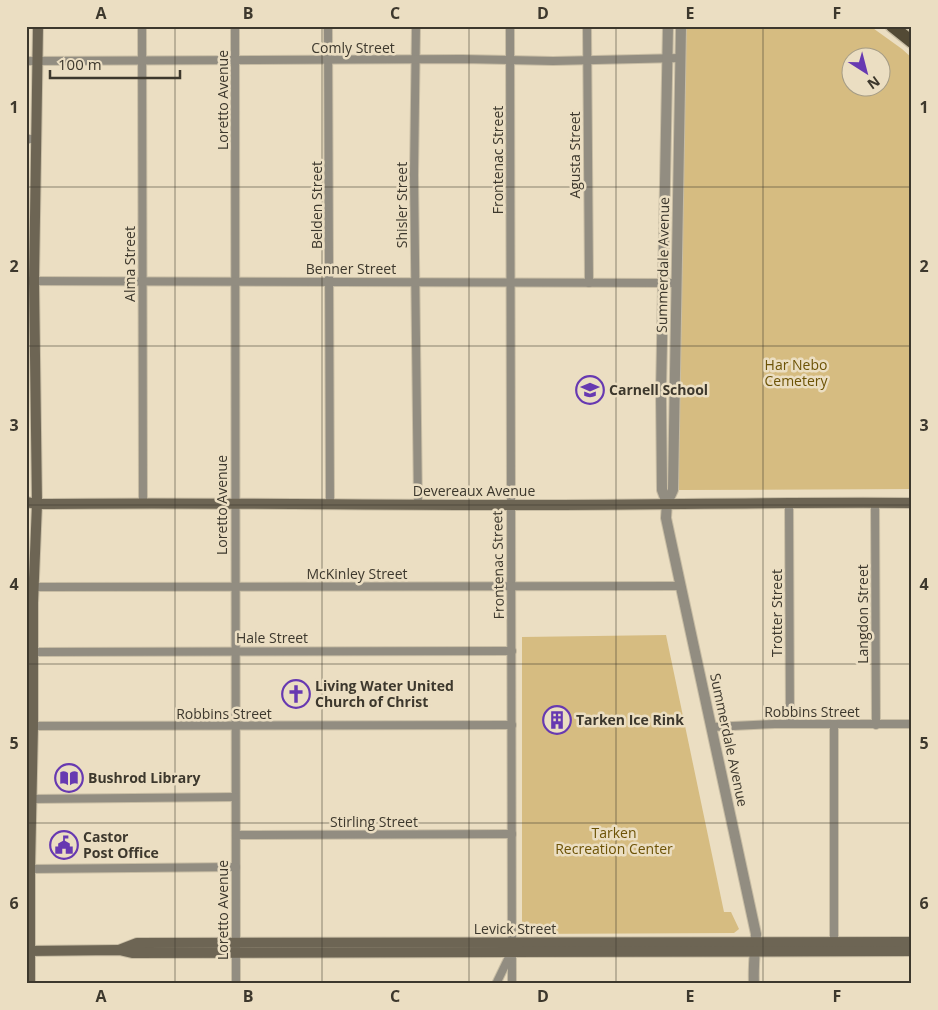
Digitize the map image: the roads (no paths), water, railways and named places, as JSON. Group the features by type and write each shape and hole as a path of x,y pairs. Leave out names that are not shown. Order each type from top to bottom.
{"main road":[{"path":"30,984 28,951 32,652 29,602 33,587 37,504 31,422 31,139 38,26"},
{"path":"892,26 912,42"},
{"name":"Devereaux Avenue","path":"26,502 37,504"},
{"name":"Devereaux Avenue","path":"26,506 37,504 142,503 236,505 912,503"},
{"name":"Levick Street","path":"755,947 834,941 912,942"},
{"name":"Levick Street","path":"28,951 119,950 132,953 236,947 755,947 912,951"}],"street":[{"name":"Alma Street","path":"142,26 142,503"},
{"name":"Loretto Avenue","path":"235,26 236,505 234,586 236,984"},
{"name":"Belden Street","path":"328,26 330,504"},
{"name":"Shisler Street","path":"416,26 414,175 418,504"},
{"name":"Frontenac Street","path":"510,26 512,984"},
{"name":"Agusta Street","path":"587,26 589,283"},
{"name":"Summerdale Avenue","path":"667,503 662,490 662,393 668,26"},
{"name":"Summerdale Avenue","path":"680,26 674,490 667,503 666,518 756,934 753,958 754,984"},
{"name":"Comly Street","path":"26,61 587,61 680,58"},
{"name":"Benner Street","path":"30,281 677,282"},
{"name":"Trotter Street","path":"789,502 790,724"},
{"name":"Langdon Street","path":"875,502 876,725"},
{"name":"McKinley Street","path":"33,587 681,586"},
{"name":"Hale Street","path":"32,652 512,651"},
{"name":"Robbins Street","path":"30,726 512,724"},
{"name":"Robbins Street","path":"712,727 790,724 912,724"},
{"path":"834,725 834,941"},
{"path":"31,799 236,797"},
{"name":"Stirling Street","path":"236,835 512,834"},
{"path":"30,868 236,867"},
{"path":"496,984 512,947"}],"place":[{"name":"Carnell School","path":"590,390"},
{"name":"Living Water United Church of Christ","path":"296,694"},
{"name":"Tarken Ice Rink","path":"557,720"},
{"name":"Bushrod Library","path":"69,778"},
{"name":"Castor Post Office","path":"64,845"}],"park label":[{"name":"Har Nebo Cemetery","path":"796,374"},
{"name":"Tarken Recreation Center","path":"614,842"}]}
